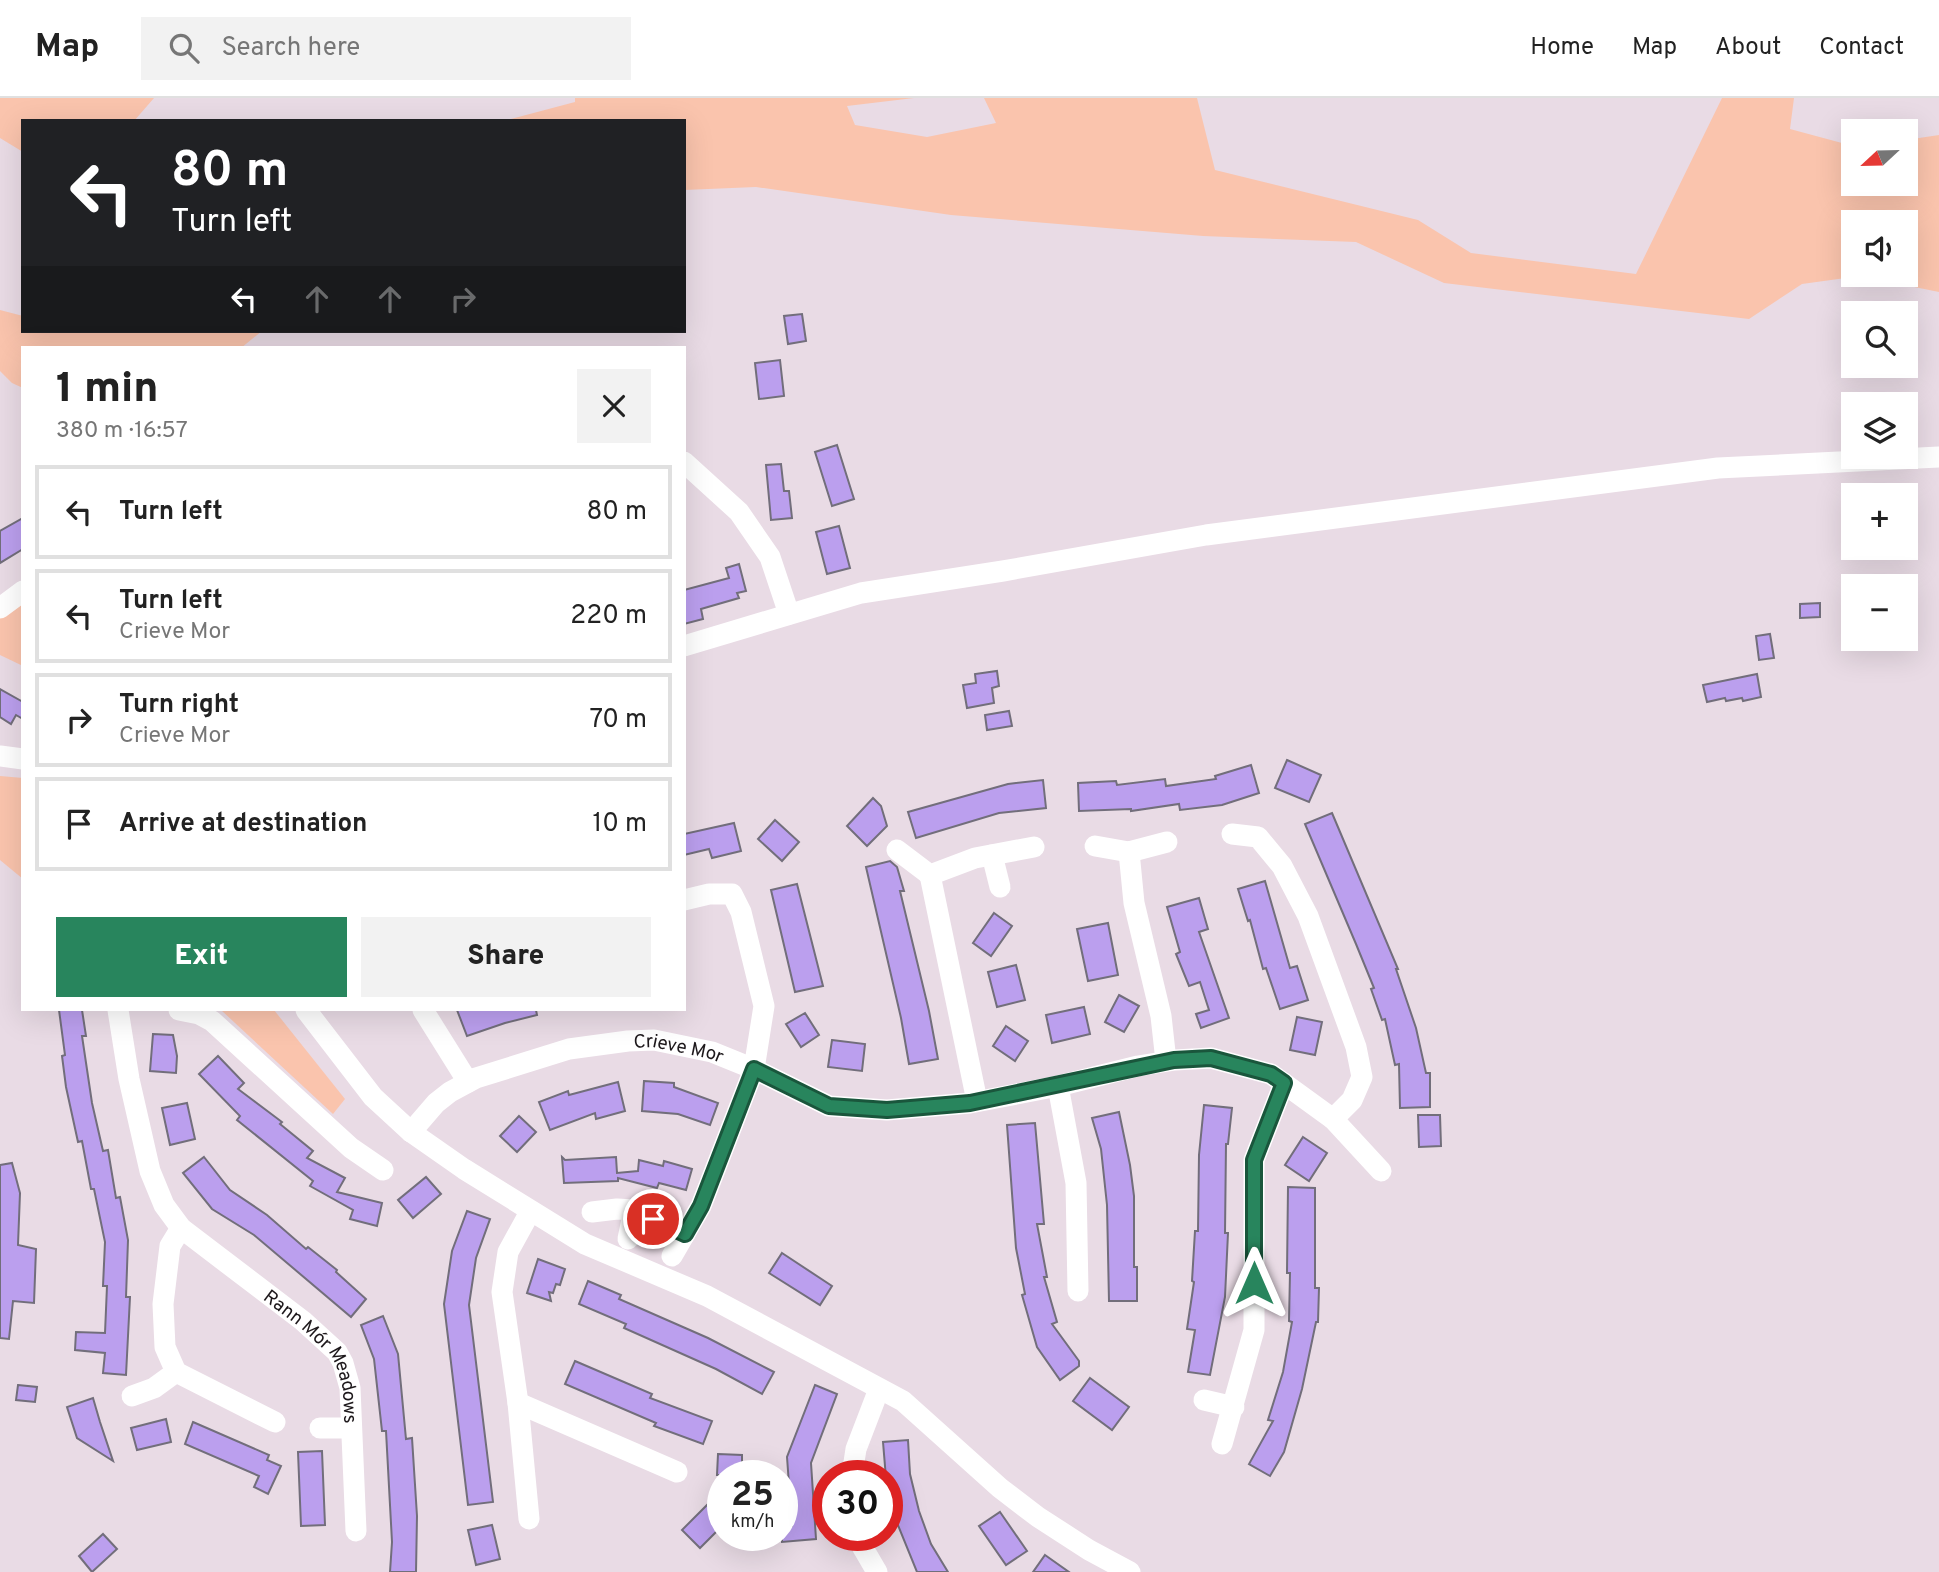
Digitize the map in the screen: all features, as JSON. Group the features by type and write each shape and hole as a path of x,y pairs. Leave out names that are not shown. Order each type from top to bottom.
{"street":[{"path":"686,645 861,593 1206,535 1718,468 1939,457"},
{"path":"686,464 738,512 770,557 789,614"},
{"path":"0,608 21,592"},
{"path":"0,756 21,759"},
{"path":"1232,834 1258,837 1282,866 1308,916 1356,1047 1362,1077 1352,1100 1333,1119"},
{"path":"1096,846 1129,852 1167,842"},
{"path":"930,875 975,858 1034,847"},
{"path":"897,850 930,875 977,1101"},
{"path":"1129,852 1134,903 1161,1016 1167,1061"},
{"path":"992,855 1000,887"},
{"path":"672,1256 701,1206 754,1069 764,1006 741,912 732,894 709,894 686,900"},
{"name":"Rann Mór Meadows","path":"118,1011 129,1079 150,1171 164,1205 181,1228 303,1321 337,1352 350,1388 356,1531"},
{"path":"184,1011 199,1014 212,1021 351,1148 383,1170"},
{"path":"307,1011 373,1097 411,1132 530,1212 585,1244 718,1301 903,1401 1000,1488 1038,1517 1089,1550 1130,1572"},
{"path":"424,1011 468,1082"},
{"name":"Crieve Mor","path":"411,1132 436,1103 468,1082 569,1049 628,1041 654,1040 712,1052 754,1069 829,1106 887,1110 977,1101 1167,1061 1211,1058 1271,1074 1333,1119 1381,1171"},
{"path":"1222,1444 1254,1330 1254,1160 1284,1083"},
{"path":"1058,1086 1076,1183 1078,1291"},
{"path":"592,1212 634,1210 685,1234"},
{"path":"628,1239 634,1210"},
{"path":"529,1520 518,1403 502,1292 508,1252 530,1212"},
{"path":"181,1228 170,1246 163,1304 165,1347 176,1372 275,1422"},
{"path":"132,1396 154,1388 176,1372"},
{"path":"854,1460 879,1389"},
{"path":"1204,1400 1234,1407"},
{"path":"518,1403 677,1472"},
{"path":"320,1429 351,1428"},
{"path":"865,1551 877,1572"}],"shaded area":[{"path":"0,98 154,98 136,119 21,119 21,151 0,138"},
{"path":"575,98 914,98 847,106 855,125 927,137 996,123 984,98 1197,98 1215,170 1418,220 1471,253 1636,274 1722,98 1794,98 1790,129 1841,143 1841,196 1918,196 1918,138 1939,135 1939,292 1914,287 1918,287 1918,210 1841,210 1841,279 1802,284 1749,319 1444,283 1356,242 1203,236 951,215 756,187 686,190 686,119 511,119 575,102"},
{"path":"0,310 21,315 21,333 260,333 243,346 21,346 21,387 12,383 0,371"},
{"path":"21,599 21,665 0,655 0,617"},
{"path":"0,776 21,778 21,877 0,860"},
{"path":"222,1011 275,1011 345,1099 333,1114"}],"building":[{"path":"802,314 806,341 788,344 784,316"},
{"path":"780,360 784,396 759,399 755,363"},
{"path":"837,445 854,499 832,506 815,452"},
{"path":"781,464 784,491 789,491 792,518 771,520 766,465"},
{"path":"21,519 21,550 0,563 0,531"},
{"path":"839,526 850,568 827,574 816,532"},
{"path":"739,564 746,591 737,593 739,598 701,609 703,619 686,623 686,589 729,578 726,568"},
{"path":"1820,603 1820,617 1800,618 1800,604"},
{"path":"1770,634 1774,658 1759,660 1756,636"},
{"path":"997,671 999,686 992,688 994,703 967,708 963,685 976,683 975,674"},
{"path":"1757,674 1761,697 1743,701 1742,698 1726,701 1725,698 1707,702 1703,685"},
{"path":"0,689 21,701 21,718 16,715 11,724 0,717"},
{"path":"1009,711 1012,726 987,730 985,715"},
{"path":"1287,760 1321,775 1309,802 1275,788"},
{"path":"1251,765 1259,793 1222,805 1180,810 1179,804 1131,811 1079,811 1078,783 1116,781 1117,785 1165,779 1166,786 1216,779 1215,776"},
{"path":"1043,780 1046,808 999,813 916,838 908,812 1008,784"},
{"path":"873,798 881,806 887,826 867,846 847,826"},
{"path":"1332,813 1398,969 1426,1073 1430,1073 1430,1107 1400,1108 1399,1064 1395,1065 1385,1019 1382,1020 1371,989 1374,988 1305,824"},
{"path":"775,820 799,842 782,861 758,839"},
{"path":"734,823 741,851 712,858 709,849 686,855 686,834"},
{"path":"890,861 897,867 904,891 900,891 938,1059 909,1064 866,867"},
{"path":"1265,881 1290,968 1297,966 1308,1000 1280,1009 1266,968 1263,969 1250,920 1248,921 1238,889"},
{"path":"797,884 823,986 795,992 771,890"},
{"path":"1199,898 1208,929 1199,932 1229,1018 1201,1028 1196,1014 1209,1010 1200,982 1189,986 1176,954 1180,952 1167,907"},
{"path":"994,913 1012,926 991,956 973,943"},
{"path":"1108,923 1118,975 1088,981 1077,929"},
{"path":"1016,965 1025,1000 997,1007 988,972"},
{"path":"1119,995 1139,1006 1124,1032 1105,1022"},
{"path":"1084,1007 1090,1034 1052,1043 1046,1015"},
{"path":"59,1011 82,1011 86,1036 82,1036 92,1103 103,1151 108,1150 116,1198 120,1197 128,1240 126,1297 130,1297 126,1375 103,1373 105,1353 75,1350 76,1332 105,1333 107,1286 103,1286 105,1242 82,1141 78,1142 66,1087 62,1056 65,1055"},
{"path":"457,1011 536,1011 537,1015 467,1036"},
{"path":"805,1013 819,1035 801,1047 786,1024"},
{"path":"1297,1017 1322,1022 1315,1055 1290,1050"},
{"path":"1006,1026 1028,1041 1015,1061 993,1046"},
{"path":"153,1034 173,1035 177,1056 176,1073 150,1071"},
{"path":"832,1040 865,1044 862,1071 828,1067"},
{"path":"218,1056 244,1083 238,1089 282,1122 280,1124 313,1151 307,1158 345,1178 337,1192 382,1203 377,1226 350,1219 353,1210 310,1186 313,1181 237,1120 240,1116 199,1074"},
{"path":"644,1081 674,1083 674,1087 718,1103 710,1125 678,1114 642,1111"},
{"path":"618,1082 625,1111 596,1119 595,1113 550,1130 539,1102 568,1091 569,1095"},
{"path":"187,1103 195,1139 170,1145 162,1108"},
{"path":"1204,1105 1232,1108 1226,1144 1225,1233 1228,1233 1225,1297 1210,1375 1188,1372 1195,1330 1187,1329 1194,1282 1195,1231 1198,1231 1199,1155"},
{"path":"1119,1112 1134,1196 1137,1301 1109,1301 1107,1205 1101,1149 1092,1118"},
{"path":"1418,1115 1440,1115 1441,1146 1419,1147"},
{"path":"519,1116 536,1132 517,1152 500,1136"},
{"path":"1035,1123 1044,1224 1037,1224 1047,1277 1044,1277 1057,1322 1052,1324 1079,1361 1079,1366 1060,1380 1037,1347 1022,1295 1025,1294 1016,1248 1007,1125"},
{"path":"1303,1137 1327,1153 1309,1181 1285,1165"},
{"path":"204,1157 230,1190 267,1215 306,1249 308,1247 337,1270 336,1272 366,1299 351,1317 254,1235 212,1209 183,1173"},
{"path":"562,1157 565,1160 616,1157 617,1173 638,1171 639,1160 663,1166 664,1161 692,1169 686,1190 659,1183 657,1188 618,1178 618,1181 564,1183"},
{"path":"12,1163 20,1193 18,1245 36,1249 34,1303 13,1301 9,1339 0,1338 0,1165"},
{"path":"426,1177 441,1194 413,1218 398,1200"},
{"path":"1288,1187 1315,1188 1315,1288 1319,1288 1318,1322 1284,1452 1270,1476 1249,1464 1273,1421 1268,1420 1283,1372 1292,1322 1289,1321 1290,1273 1287,1273"},
{"path":"467,1211 490,1219 476,1258 469,1305 493,1502 468,1505 444,1304 452,1251"},
{"path":"782,1253 832,1286 820,1305 769,1273"},
{"path":"538,1259 565,1269 560,1285 556,1284 553,1293 549,1292 551,1301 527,1293"},
{"path":"588,1281 621,1295 619,1299 708,1338 774,1372 762,1394 716,1369 624,1328 626,1324 579,1304"},
{"path":"383,1316 398,1354 406,1439 412,1438 417,1516 416,1572 390,1572 392,1542 386,1431 382,1431 374,1359 361,1325"},
{"path":"575,1361 652,1394 650,1398 712,1421 703,1444 654,1426 656,1423 565,1384"},
{"path":"1090,1378 1129,1407 1112,1430 1073,1401"},
{"path":"18,1385 37,1387 35,1402 16,1400"},
{"path":"815,1385 837,1394 811,1463 812,1539 798,1541 798,1460 787,1460"},
{"path":"93,1398 113,1461 77,1438 67,1407"},
{"path":"166,1419 171,1442 137,1450 131,1428"},
{"path":"193,1422 269,1455 267,1460 281,1466 268,1494 254,1487 259,1476 185,1444"},
{"path":"908,1440 910,1474 919,1511 931,1544 948,1572 917,1572 903,1538 903,1460 884,1460 883,1442"},
{"path":"322,1451 325,1525 301,1526 298,1452"},
{"path":"718,1454 742,1455 742,1460 718,1460"},
{"path":"707,1505 707,1541 700,1548 682,1530"},
{"path":"1000,1512 1027,1551 1006,1565 979,1526"},
{"path":"492,1525 500,1559 476,1565 468,1530"},
{"path":"103,1534 117,1549 92,1572 79,1556"},
{"path":"1045,1555 1069,1572 1033,1572"}],"route":[{"path":"653,1219 685,1234 701,1206 754,1069 829,1106 887,1110 970,1103 1058,1086 1138,1066 1211,1058 1271,1074 1284,1083 1254,1160 1254,1283"}]}
